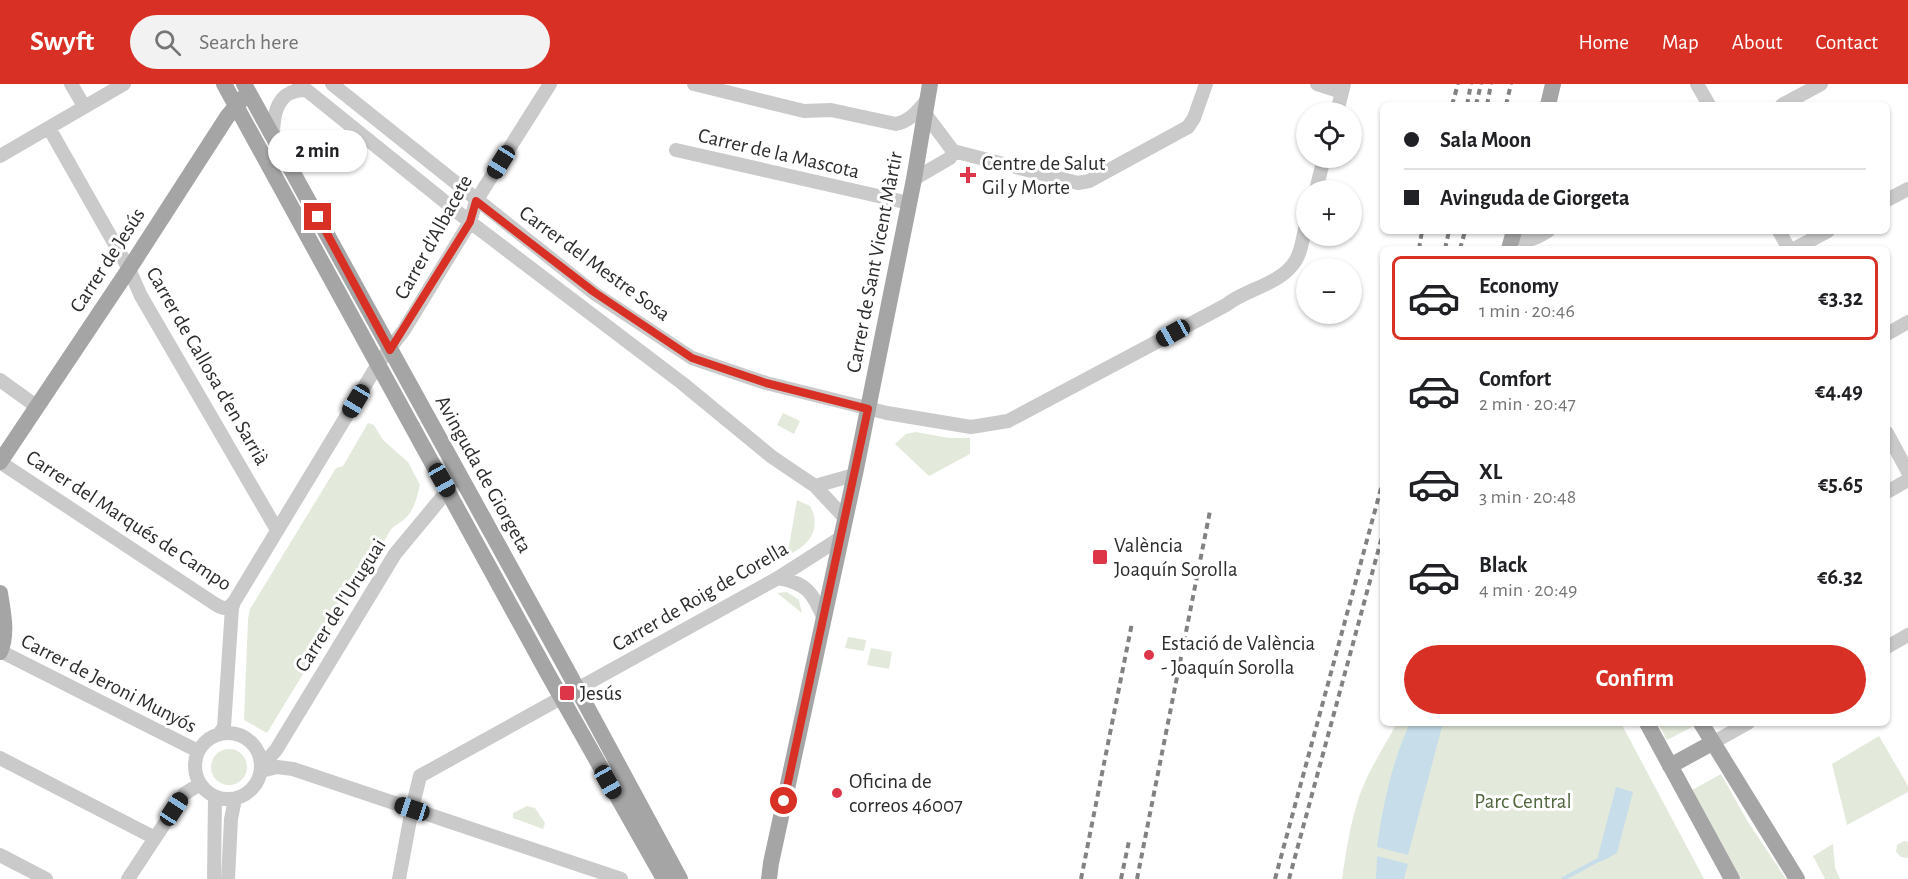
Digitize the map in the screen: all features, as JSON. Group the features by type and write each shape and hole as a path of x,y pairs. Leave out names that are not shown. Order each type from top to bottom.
{"main road":[{"name":"Avinguda de Giorgeta","path":"224,84 561,698 664,879"},
{"path":"1541,102 1546,84"},
{"path":"1549,102 1553,84"},
{"name":"Avinguda de Giorgeta","path":"249,86 273,137 680,879"},
{"name":"Carrer de Jesús","path":"0,462 249,86"},
{"name":"Carrer de Sant Vicent Màrtir","path":"769,879 842,537 842,515 854,475 868,409 928,99"},
{"path":"0,593 5,629 4,642 0,651"},
{"path":"1649,726 1732,879"},
{"path":"1703,726 1797,879"},
{"path":"1670,766 1712,743"}],"street":[{"path":"71,84 84,106"},
{"path":"1,152 49,128 124,84"},
{"name":"Carrer del Mestre Sosa","path":"332,84 476,201 594,292 684,353 695,359 766,383 868,409 952,425 971,427 1008,421 1226,305 1236,297 1256,289 1290,268 1301,246"},
{"name":"Carrer d'Albacete","path":"234,602 378,364 390,350 470,222 476,201 550,84"},
{"path":"694,84 804,111 831,110 896,124 911,118 928,99 953,151 950,158 914,179"},
{"path":"953,151 1078,183 1089,181 1188,127 1194,118 1206,84"},
{"path":"1317,84 1343,88"},
{"path":"1697,84 1707,102"},
{"path":"1788,102 1821,84"},
{"path":"273,137 273,120 277,108 291,93 303,87"},
{"name":"Carrer del Mestre Sosa","path":"303,87 470,222 671,375 772,458 815,486 842,515"},
{"name":"Carrer de Callosa d'en Sarrià","path":"49,128 129,269 141,296 277,530"},
{"name":"Carrer de la Mascota","path":"676,150 909,203"},
{"path":"1890,198 1908,189"},
{"path":"1516,234 1524,241 1542,234"},
{"path":"1800,246 1822,234"},
{"path":"1890,332 1908,322"},
{"path":"648,358 660,337"},
{"path":"671,375 684,353"},
{"path":"0,380 36,406"},
{"path":"1890,439 1908,472"},
{"name":"Carrer del Marqués de Campo","path":"0,462 215,604 224,609 234,602"},
{"name":"Carrer de l'Uruguai","path":"261,769 272,755 391,560 448,490 455,468"},
{"path":"815,486 854,475"},
{"path":"1890,490 1908,480"},
{"name":"Carrer de Roig de Corella","path":"399,879 420,776 778,578 842,537"},
{"path":"778,578 795,581 804,586 814,598 824,619"},
{"path":"219,734 224,727 234,602"},
{"path":"1890,645 1908,635"},
{"name":"Carrer de Jeroni Munyós","path":"0,651 198,752"},
{"path":"1712,743 1743,726"},
{"path":"219,734 237,734 247,738 257,750 261,769 256,784 236,799 215,797 200,784 194,770 198,752 207,740 219,734"},
{"path":"257,750 272,755 293,769"},
{"path":"0,758 155,838"},
{"path":"261,769 277,767 293,769 621,879"},
{"path":"128,879 184,794 200,784"},
{"path":"214,879 215,797"},
{"path":"228,879 231,819 236,799"},
{"path":"0,855 46,879"}],"green space":[{"path":"783,413 800,421 794,434 777,425"},
{"path":"368,423 374,425 383,440 408,462 420,485 416,500 409,515 392,528 267,733 244,720 250,609 336,468 343,466"},
{"path":"916,432 949,438 970,438 970,454 929,476 895,444 906,434"},
{"path":"797,500 810,506 815,520 813,533 809,539 792,553 788,552"},
{"path":"787,592 799,600 802,613 777,593"},
{"path":"848,637 866,640 864,651 845,648"},
{"path":"871,648 892,652 889,669 867,665"},
{"name":"Parc Central","path":"1395,726 1623,726 1704,879 1342,879 1359,797"},
{"path":"1660,726 1694,726 1667,740"},
{"path":"1879,736 1908,786 1908,792 1847,825 1832,764"},
{"path":"229,749 242,754 247,767 242,780 229,785 216,780 211,767 216,754"},
{"path":"1721,774 1748,822 1786,879 1741,879 1692,790"},
{"path":"527,806 535,808 545,823 543,829 513,818 513,813"},
{"path":"1904,841 1908,842 1908,858 1901,857 1896,852 1897,845"},
{"path":"1833,844 1835,868 1840,879 1825,879 1813,856"}],"water":[{"path":"1409,726 1442,726 1408,855 1377,847 1382,815 1398,753"},
{"path":"1616,787 1633,792 1617,853 1601,862 1598,856"},
{"path":"1377,856 1408,864 1404,879 1376,879"}],"waterway":[{"path":"1563,879 1600,859"}],"railway":[{"path":"1453,102 1458,84"},
{"path":"1468,102 1471,84"},
{"path":"1477,102 1481,84"},
{"path":"1488,102 1491,84"},
{"path":"1507,102 1511,84"},
{"path":"1420,246 1422,234"},
{"path":"1446,246 1448,234"},
{"path":"1461,246 1464,234"},
{"path":"1275,879 1380,492"},
{"path":"1137,879 1210,511"},
{"path":"1289,879 1380,544"},
{"path":"1081,879 1132,623"},
{"path":"1121,879 1129,841"}],"place":[{"name":"Centre de Salut Gil y Morte","path":"968,175"},
{"name":"València Joaquín Sorolla","path":"1100,557"},
{"name":"Estació de València - Joaquín Sorolla","path":"1149,655"},
{"name":"Jesús","path":"567,693"},
{"name":"Oficina de correos 46007","path":"837,793"}],"route":[{"path":"318,217 390,350 470,222 476,201 594,292 692,358 766,383 868,409 784,801"}]}
